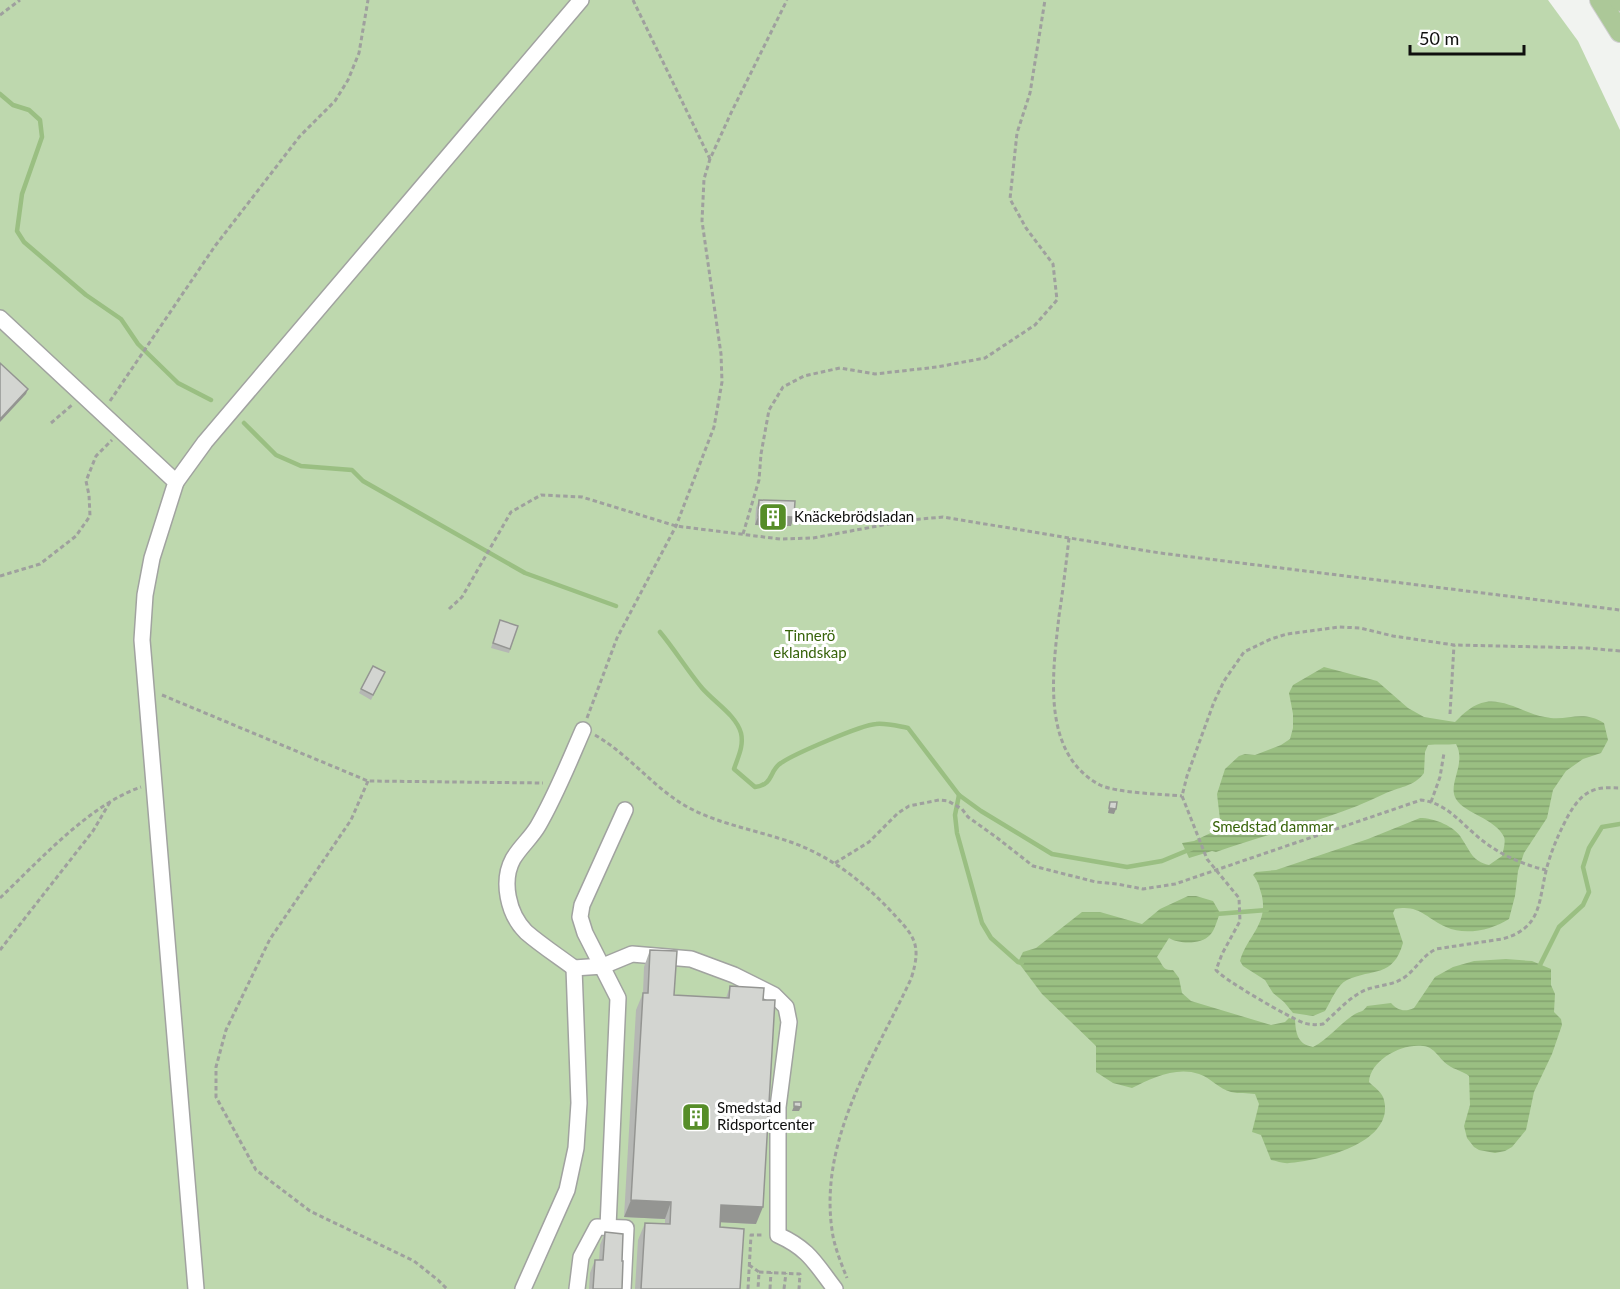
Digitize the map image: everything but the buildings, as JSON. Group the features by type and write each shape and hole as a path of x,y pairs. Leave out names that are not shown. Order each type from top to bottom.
{"main road":[{"path":"1600,0 1620,32"}],"street":[{"path":"196,1289 142,640 145,595 152,558 176,482 205,442 581,0"},
{"path":"0,318 176,482"},
{"path":"583,730 536,830 513,859 508,874 508,892 513,912 525,930 574,968 603,966 632,954 691,959 734,975 774,995 786,1007 789,1022 778,1107 778,1235 796,1243 841,1285"},
{"path":"608,1227 618,998 585,933 580,917 582,905 625,810"},
{"path":"523,1289 567,1190 576,1148 579,1103 574,968"},
{"path":"577,1289 581,1257 597,1227 626,1227 624,1289"}],"path":[{"path":"0,15 20,0"},
{"path":"101,412 215,246 300,136 335,101 348,80 359,53 368,0"},
{"path":"633,0 710,159"},
{"path":"787,0 710,159 702,196 702,221 721,354 722,382 714,427 676,526 617,638 583,730 612,746 665,792 684,805 726,823 780,838 835,863 869,889 907,928 914,940 917,952 911,979 845,1117 837,1144 830,1185 832,1231 841,1285"},
{"path":"743,535 759,480 761,454 770,410 783,387 804,376 840,368 875,374 937,367 985,358 1035,325 1058,300 1053,264 1026,228 1010,199 1017,133 1030,93 1045,0"},
{"path":"51,423 83,395"},
{"path":"0,576 40,564 76,536 90,516 90,495 86,481 96,456 121,431"},
{"path":"449,609 462,597 511,512 541,495 582,497 676,526 780,539 813,538 910,520 943,517 1160,553 1620,610"},
{"path":"1069,538 1053,678 1056,720 1062,739 1070,756 1081,770 1103,786 1182,796"},
{"path":"1620,651 1587,648 1454,645 1393,636 1360,628 1339,627 1287,634 1259,644 1245,652 1224,681 1187,776 1182,796 1207,859 1239,898 1240,921 1216,970 1228,981 1289,1016 1316,1025 1323,1024 1345,1004 1367,989 1406,977 1427,953 1436,949 1502,939 1519,933 1532,922 1539,908 1546,870 1561,830 1579,799 1596,789 1620,788"},
{"path":"1450,714 1454,645"},
{"path":"146,689 368,781 560,783"},
{"path":"1431,801 1440,777 1444,753"},
{"path":"368,781 351,820 265,950 226,1030 216,1067 216,1097 256,1170 310,1211 414,1261 447,1289"},
{"path":"0,898 60,840 112,799 154,782"},
{"path":"0,950 88,838 112,799"},
{"path":"835,863 869,842 898,813 909,806 939,800 948,801 962,808 968,818 1033,866 1096,882 1143,889 1175,884 1321,836 1413,802 1431,801 1463,822 1480,839 1496,850 1523,863 1546,870"},
{"path":"748,1289 751,1235 778,1235"},
{"path":"749,1265 759,1272 800,1274 799,1289"},
{"path":"758,1289 759,1272"},
{"path":"770,1289 771,1272"},
{"path":"784,1289 786,1273"}],"green space":[{"name":"Tinnerö eklandskap","path":"0,0 1548,0 1578,41 1620,130 1620,1289 0,1289"}],"shaded area":[{"name":"Smedstad dammar","path":"1324,667 1377,681 1408,708 1424,717 1455,722 1465,712 1481,703 1501,703 1545,717 1581,716 1596,719 1604,723 1608,740 1601,753 1583,759 1566,771 1553,790 1547,818 1524,853 1518,871 1509,919 1487,929 1461,931 1446,927 1410,908 1395,909 1393,913 1403,943 1394,962 1381,970 1356,976 1343,982 1325,1011 1313,1016 1293,1013 1273,993 1265,980 1243,966 1240,961 1262,915 1262,896 1253,875 1256,872 1276,870 1368,839 1420,818 1438,821 1454,830 1475,858 1489,865 1502,856 1505,841 1494,825 1460,804 1456,799 1454,787 1459,751 1456,744 1428,745 1425,752 1424,773 1411,784 1322,819 1216,852 1212,851 1189,858 1182,843 1194,841 1221,828 1217,794 1225,769 1239,756 1255,755 1290,739 1293,714 1289,693 1293,685"},
{"path":"1188,896 1213,901 1220,913 1213,930 1206,938 1190,942 1169,938 1157,957 1165,968 1173,970 1179,978 1182,993 1191,1001 1271,1025 1285,1022 1289,1018 1295,1020 1299,1038 1308,1046 1313,1047 1324,1040 1367,1006 1391,1003 1402,1010 1414,1008 1435,977 1453,967 1474,961 1506,959 1532,961 1551,969 1551,985 1555,994 1554,1012 1561,1019 1562,1025 1552,1054 1534,1092 1526,1130 1512,1147 1505,1151 1495,1153 1474,1147 1467,1138 1464,1126 1470,1105 1469,1076 1448,1065 1434,1051 1423,1046 1397,1050 1381,1060 1375,1067 1369,1082 1383,1097 1384,1115 1378,1128 1367,1138 1336,1154 1287,1163 1271,1160 1261,1135 1252,1132 1259,1104 1255,1094 1227,1091 1203,1076 1191,1072 1164,1074 1132,1088 1113,1083 1096,1072 1096,1046 1042,994 1018,962 1023,952 1036,948 1082,912 1100,912 1142,924 1160,909"}],"waterway":[{"path":"0,94 13,105 29,110 40,120 42,137 22,194 17,231 24,242 86,295 121,319 138,344 178,383 211,400"},
{"path":"244,423 276,455 301,466 352,470 363,481 525,573 616,606"},
{"path":"660,632 702,688 738,726 742,742 734,769 755,787 765,783 777,766 799,753 857,729 876,724 888,724 908,728 959,795 1052,854 1127,867 1162,861 1191,849"},
{"path":"959,795 955,815 957,833 982,923 991,938 1022,963"},
{"path":"1539,967 1559,927 1583,905 1589,892 1583,867 1589,848 1602,827 1620,824"},
{"path":"1216,914 1267,910"}],"place":[{"name":"Knäckebrödsladan","path":"773,517"},
{"name":"Smedstad Ridsportcenter","path":"696,1117"}]}
